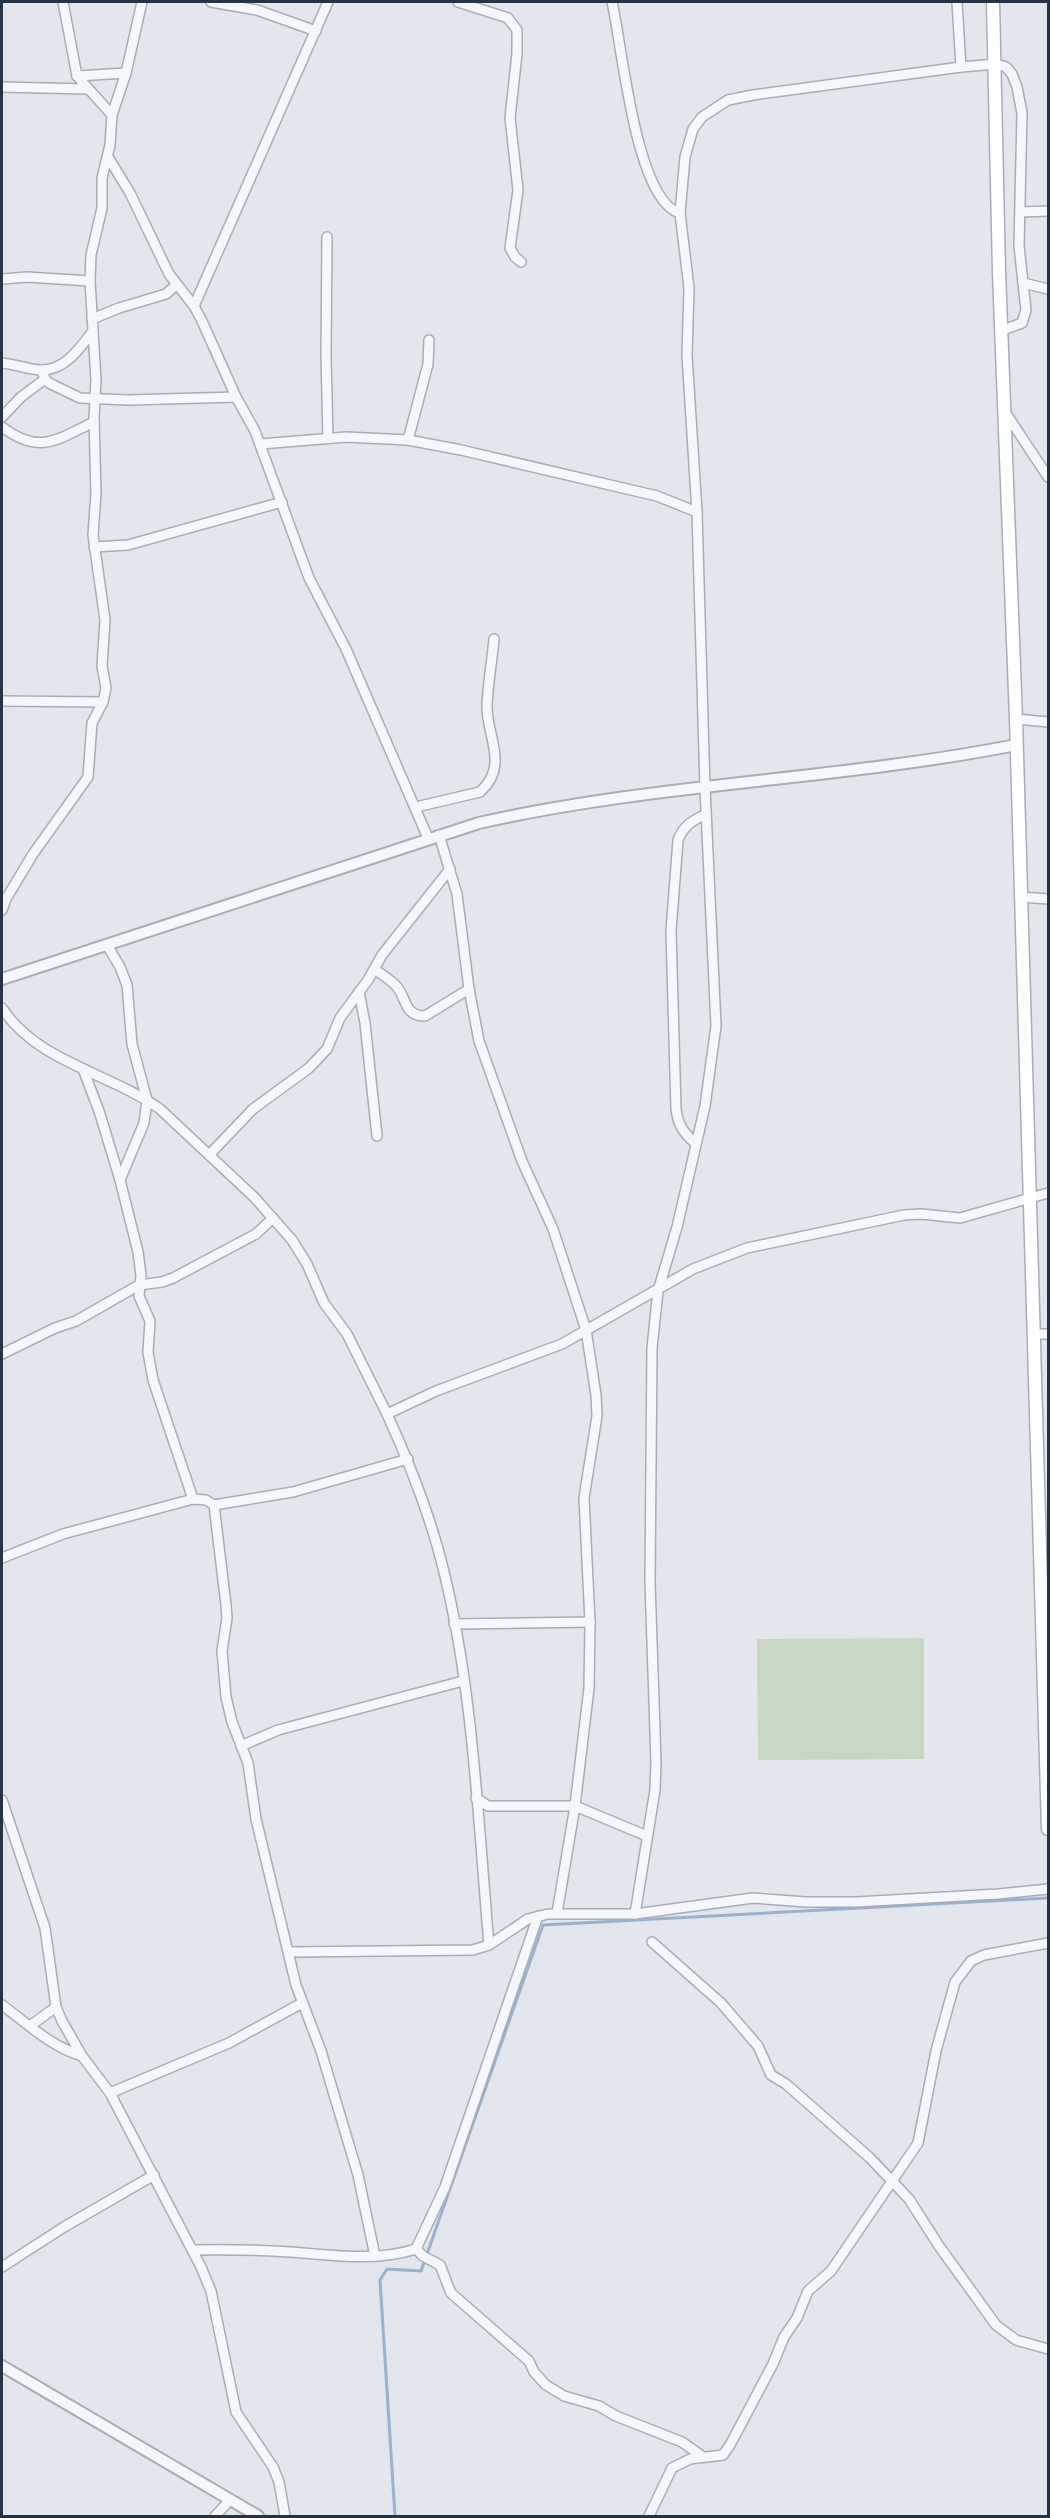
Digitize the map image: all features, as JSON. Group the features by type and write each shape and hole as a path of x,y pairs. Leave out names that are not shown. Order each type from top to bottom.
{"main road":[{"path":"993,2 999,272 1016,719 1033,1334 1046,1654 1048,1830"}],"street":[{"path":"63,2 77,76 112,115"},
{"path":"2,910 6,899 33,854 88,777 92,723 103,702 106,688 102,666 105,620 93,525 96,494 91,255 102,208 102,178 108,158 112,115 126,73 142,2"},
{"path":"211,2 257,10 316,31"},
{"path":"194,306 232,214 328,2"},
{"path":"458,2 508,18 517,30 517,54 510,118 518,190 510,248 514,257 521,262"},
{"path":"612,2 635,131 664,205 680,213"},
{"path":"957,2 961,67"},
{"path":"635,1914 657,1762 651,1628 652,1348 658,1291 677,1227 705,1106 716,1026 705,788 697,512 687,355 689,288 680,213 685,157 693,129 702,117 719,105 753,94 961,67 996,64 1010,71 1020,100 1019,246 1026,310 1022,323 1003,330"},
{"path":"77,76 126,73"},
{"path":"2,87 87,89"},
{"path":"108,158 130,193 176,285 194,306 236,398 261,444 309,578 346,649 416,807 450,869 457,894 469,989 479,1041 522,1161 553,1229 586,1330 593,1369 597,1416 584,1498 590,1622 588,1688 575,1806 557,1913"},
{"path":"1020,213 1048,211"},
{"path":"327,237 328,438"},
{"path":"2,279 27,277 90,281"},
{"path":"1023,283 1048,289"},
{"path":"92,319 166,294 176,285"},
{"path":"2,417 43,375 69,360 93,331"},
{"path":"408,440 428,364 429,340"},
{"path":"2,363 43,375 75,397 164,400 236,398"},
{"path":"1005,412 1048,477"},
{"path":"2,427 17,439 36,443 46,442 94,422"},
{"path":"261,444 346,437 408,440 461,450 657,496 697,512"},
{"path":"94,547 128,545 282,502"},
{"path":"416,807 480,792 494,771 496,754 487,707 494,639"},
{"path":"2,701 103,702"},
{"path":"1016,719 1048,722"},
{"path":"2,979 479,823 555,807 846,771 1016,745"},
{"path":"695,1143 682,1132 676,1109 671,931 678,840 682,829 687,824 706,814"},
{"path":"209,1155 253,1109 309,1068 327,1049 340,1018 382,955 450,869"},
{"path":"1020,897 1048,899"},
{"path":"106,945 120,967 127,985 132,1044 147,1100 144,1123 120,1180"},
{"path":"374,969 396,984 409,1011 418,1016 424,1016 469,989"},
{"path":"359,992 371,1072 377,1136"},
{"path":"2,1008 14,1025 28,1038 83,1069 147,1100 179,1125 254,1197 292,1240 307,1264 324,1303 347,1334 408,1459 442,1562 463,1681 489,1945"},
{"path":"83,1069 99,1111 120,1180 139,1258 142,1305 150,1321 148,1352 153,1380 193,1499"},
{"path":"387,1414 436,1391 535,1356 579,1335 618,1310 658,1291 693,1269 747,1248 904,1215 921,1214 960,1218 1030,1200 1048,1193"},
{"path":"2,1354 55,1328 76,1321 139,1285 173,1278 256,1234 273,1218"},
{"path":"1033,1334 1048,1334"},
{"path":"2,1558 63,1534 193,1499 206,1500 214,1505 293,1492 408,1459"},
{"path":"214,1505 226,1605 222,1651 223,1677 232,1722 248,1764 256,1819 296,1985 321,2051 358,2175 375,2256"},
{"path":"454,1624 590,1622"},
{"path":"241,1746 278,1730 463,1681"},
{"path":"476,1798 488,1806 575,1806 647,1836"},
{"path":"2,1800 45,1928 56,2007 82,2056 110,2093 193,2250 211,2291 236,2412 273,2468 279,2482 285,2517"},
{"path":"289,1952 473,1950 489,1945 518,1924 538,1916 557,1913 635,1914 753,1898 806,1902 856,1902 1048,1889"},
{"path":"416,2249 445,2187 538,1916"},
{"path":"652,1942 721,2003 758,2046 771,2075 870,2158 909,2199 939,2246 996,2325 1016,2340 1048,2349"},
{"path":"649,2517 672,2468 681,2462 723,2455 773,2364 784,2337 797,2318 808,2291 831,2271 918,2143 936,2051 955,1982 971,1961 984,1955 1048,1943"},
{"path":"110,2093 229,2043 303,2003"},
{"path":"2,2005 64,2050 82,2056"},
{"path":"30,2026 56,2007"},
{"path":"2,2267 64,2227 154,2175"},
{"path":"193,2250 246,2249 344,2258 375,2256 416,2249"},
{"path":"416,2249 423,2256 440,2265 451,2293 529,2361 534,2372 546,2385 564,2396 587,2401 616,2416 682,2442 704,2457"},
{"path":"2,2366 258,2517"},
{"path":"215,2517 230,2500"}],"green space":[{"path":"924,1638 924,1759 758,1760 757,1639"}],"waterway":[{"path":"395,2516 380,2280 387,2269 421,2271 543,1925 1048,1898"}]}
